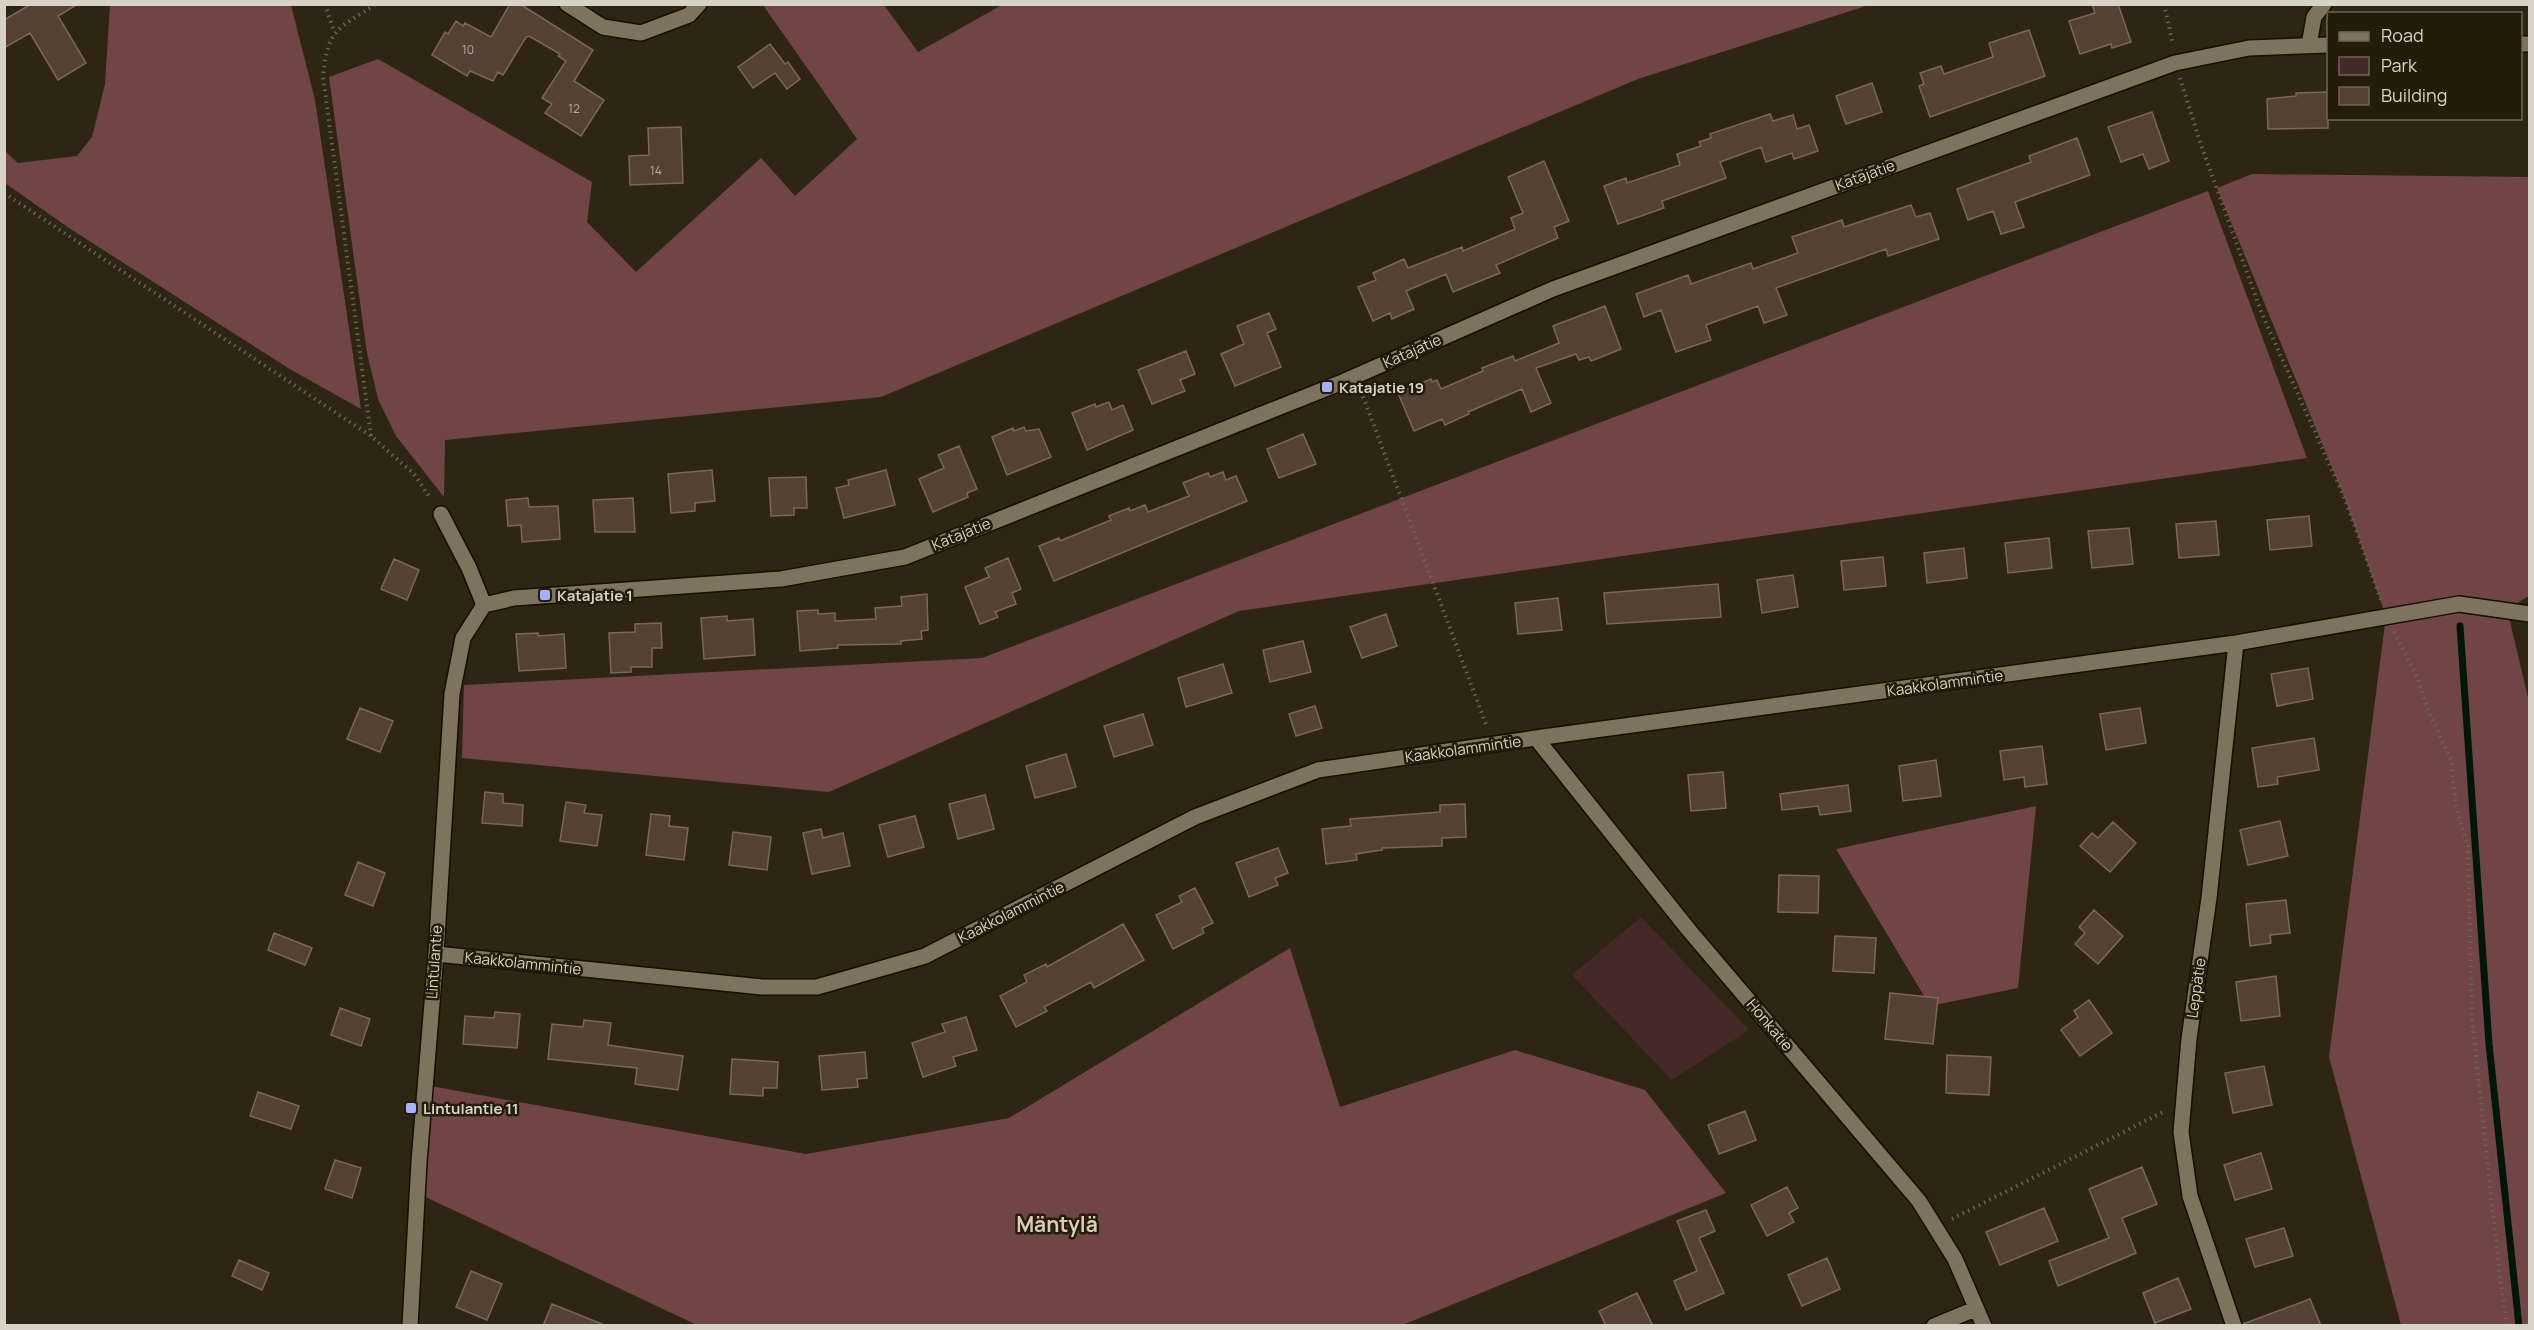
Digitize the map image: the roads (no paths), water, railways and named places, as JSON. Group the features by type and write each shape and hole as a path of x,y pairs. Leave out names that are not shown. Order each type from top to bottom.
{"street":[{"path":"567,4 603,27 641,33 689,15 699,4"},
{"path":"2309,45 2314,17 2324,4"},
{"name":"Katajatie","path":"484,605 514,598 781,579 905,557 1356,376 1553,289 2175,63 2249,48 2327,45"},
{"path":"441,514 469,568 484,605"},
{"name":"Kaakkolammintie","path":"435,954 762,987 817,987 925,956 1195,817 1318,770 1536,738 2236,643 2459,604 2507,609 2529,614"},
{"name":"Lintulantie","path":"410,1326 419,1151 452,694 463,638 484,605"},
{"name":"Leppätie","path":"2234,1326 2190,1196 2181,1132 2189,1039 2209,898 2236,643"},
{"name":"Honkatie","path":"1536,738 1688,929 1919,1202 1955,1258 1984,1326"},
{"path":"1934,1326 1975,1308"}],"waterway":[{"path":"2460,626 2489,1044 2519,1326"}],"place":[{"name":"Katajatie 19","path":"1327,387"},
{"name":"Katajatie 1","path":"545,595"},
{"name":"Lintulantie 11","path":"411,1108"}],"district":[{"name":"Mäntylä","path":"1057,1224"}]}
